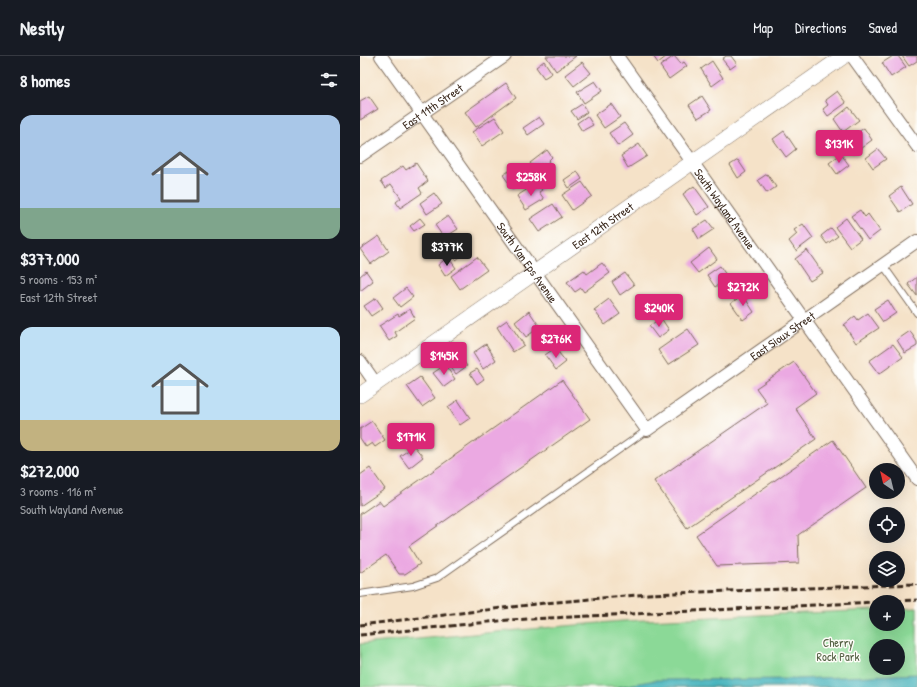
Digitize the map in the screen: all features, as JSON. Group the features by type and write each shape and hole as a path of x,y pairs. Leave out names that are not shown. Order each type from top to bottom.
{"street":[{"name":"South Van Eps Avenue","path":"381,56 647,430"},
{"name":"East 11th Street","path":"360,156 505,56"},
{"name":"South Wayland Avenue","path":"616,56 917,478"},
{"name":"East 12th Street","path":"360,395 844,56"},
{"path":"852,56 917,146"},
{"name":"East Sioux Street","path":"647,430 917,241"},
{"path":"360,361 376,384"}],"lane":[{"path":"883,265 917,313"},
{"path":"360,594 413,586 437,578 647,430"}],"green space":[{"name":"Cherry Rock Park","path":"917,608 917,687 360,687 360,644 622,621 869,610 869,631 905,631 905,609"}],"water":[{"path":"917,674 917,687 617,687 656,680 794,679"}],"building":[{"path":"546,56 576,56 556,71"},
{"path":"653,56 667,56 658,63"},
{"path":"674,56 681,64 684,62 687,66 669,79 660,66"},
{"path":"726,56 731,56 737,64 730,69 722,59"},
{"path":"893,56 898,56 906,67 891,77 882,63"},
{"path":"902,56 917,56 917,61 909,66"},
{"path":"544,61 552,73 544,78 536,67"},
{"path":"712,61 723,78 712,86 701,69"},
{"path":"582,62 591,73 574,86 565,75"},
{"path":"595,81 602,91 584,103 577,92"},
{"path":"506,83 516,98 476,127 465,112"},
{"path":"837,91 846,103 828,116 823,109 828,105 825,100"},
{"path":"369,96 378,109 360,120 360,101"},
{"path":"702,96 711,110 698,118 689,105"},
{"path":"582,104 587,112 577,119 571,111"},
{"path":"611,104 620,117 604,128 595,115"},
{"path":"849,107 859,120 843,132 834,119"},
{"path":"587,116 593,125 582,131 577,123"},
{"path":"495,117 504,131 482,146 472,132"},
{"path":"539,117 544,124 528,135 523,128"},
{"path":"624,123 633,135 618,146 609,133"},
{"path":"864,128 872,140 853,154 844,142"},
{"path":"784,131 796,149 786,157 773,139"},
{"path":"639,144 647,156 628,168 621,156"},
{"path":"878,149 886,159 873,168 866,158"},
{"path":"547,150 552,157 548,161 552,167 539,176 530,163"},
{"path":"841,154 849,165 837,174 829,163"},
{"path":"738,160 746,172 738,178 730,165"},
{"path":"416,163 428,181 419,188 422,193 400,208 396,202 401,198 391,184 386,188 381,181 403,166 406,170"},
{"path":"515,167 524,181 513,189 503,175"},
{"path":"577,171 582,179 569,188 564,180"},
{"path":"767,174 776,187 767,193 758,180"},
{"path":"582,182 592,196 572,210 562,195"},
{"path":"537,183 542,190 539,192 544,199 526,210 517,196"},
{"path":"694,186 709,207 697,215 683,194"},
{"path":"901,187 912,204 900,212 889,196"},
{"path":"434,193 442,204 427,214 420,203"},
{"path":"553,204 562,217 539,232 530,219"},
{"path":"860,210 865,217 868,214 880,231 868,240 851,216"},
{"path":"448,216 458,229 444,238 435,225"},
{"path":"420,218 425,224 414,231 410,226"},
{"path":"846,218 861,239 850,247 835,227"},
{"path":"707,220 714,229 699,239 693,229"},
{"path":"803,224 813,238 796,251 789,241 797,234 794,230"},
{"path":"831,228 838,236 827,244 821,236"},
{"path":"379,236 389,251 371,264 360,249"},
{"path":"462,236 471,249 456,260 447,246"},
{"path":"709,248 717,259 698,273 690,263"},
{"path":"807,250 823,273 810,281 795,259"},
{"path":"448,257 456,268 445,276 438,265"},
{"path":"477,257 487,270 460,289 451,276"},
{"path":"602,263 610,273 584,292 581,288 575,292 567,282 584,270 587,274"},
{"path":"720,266 728,278 715,287 707,275"},
{"path":"366,271 373,281 360,291 360,276"},
{"path":"625,273 634,285 620,295 612,282"},
{"path":"917,277 917,296 908,284"},
{"path":"406,288 413,297 400,307 393,298"},
{"path":"743,295 754,312 743,320 731,303"},
{"path":"376,298 383,308 371,316 364,306"},
{"path":"609,299 620,314 605,325 594,310"},
{"path":"888,300 896,313 883,322 874,309"},
{"path":"410,309 415,318 395,332 397,336 389,341 379,326 398,314 399,316"},
{"path":"529,311 540,327 526,337 515,322"},
{"path":"868,313 879,328 856,343 844,325 855,316 858,320"},
{"path":"661,318 669,330 658,338 649,326"},
{"path":"507,320 524,345 513,352 497,327"},
{"path":"688,329 699,345 668,365 658,350"},
{"path":"910,331 917,342 917,346 905,353 897,340"},
{"path":"486,344 496,360 483,369 473,353"},
{"path":"893,344 903,357 879,374 869,361"},
{"path":"555,348 566,362 556,370 545,355"},
{"path":"459,355 467,366 456,374 448,364"},
{"path":"794,362 816,393 795,408 816,439 687,528 654,481 767,403 756,388"},
{"path":"445,365 455,379 444,387 433,373"},
{"path":"477,369 484,379 477,384 470,373"},
{"path":"420,377 435,398 422,407 407,386"},
{"path":"562,380 590,419 409,546 420,564 405,574 399,574 386,555 360,573 360,514 379,501 383,506"},
{"path":"458,400 470,418 460,425 448,407"},
{"path":"372,421 385,440 375,447 372,443 366,447 360,438 360,429"},
{"path":"833,440 866,488 798,535 799,563 717,566 696,535"},
{"path":"414,446 423,457 409,468 400,456"},
{"path":"370,468 385,489 360,506 360,475"}],"railway":[{"path":"360,625 545,603 648,594 917,584"},
{"path":"905,601 917,600"},
{"path":"360,635 509,620 869,602"}]}
